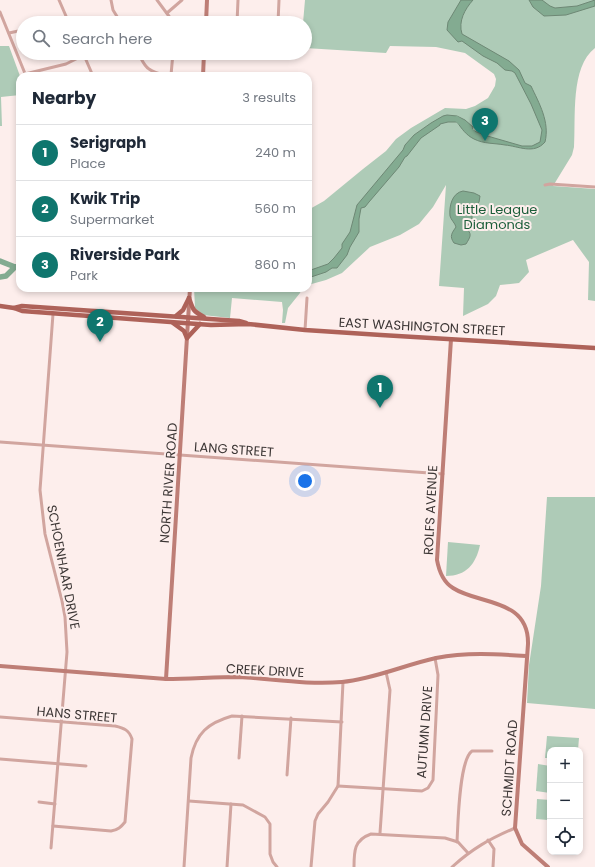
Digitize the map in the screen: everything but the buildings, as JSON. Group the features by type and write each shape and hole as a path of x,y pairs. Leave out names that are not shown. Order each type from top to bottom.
{"main road":[{"path":"176,316 183,310 189,298"},
{"path":"189,298 196,313 206,318"},
{"name":"EAST WASHINGTON STREET","path":"0,306 206,318 239,321 248,324"},
{"name":"EAST WASHINGTON STREET","path":"14,308 22,311 53,314 187,324 248,324 305,330 595,348"},
{"path":"172,322 184,331 187,338 200,324"}],"street":[{"path":"58,0 65,16"},
{"path":"111,0 113,10 117,16"},
{"path":"157,0 168,16"},
{"path":"166,13 182,0"},
{"path":"206,16 207,0"},
{"path":"237,16 238,0"},
{"path":"278,16 279,0"},
{"path":"0,12 16,51"},
{"path":"9,33 16,32"},
{"path":"19,60 24,72"},
{"path":"36,72 66,64 73,60"},
{"path":"86,60 91,72"},
{"path":"142,60 149,69 156,72"},
{"path":"171,72 172,60"},
{"path":"203,72 204,60"},
{"path":"545,185 595,187"},
{"name":"NORTH RIVER ROAD","path":"166,678 190,292"},
{"path":"305,330 307,298"},
{"name":"SCHOENHAAR DRIVE","path":"52,848 67,652 65,618 62,601 46,542 40,490 53,314"},
{"name":"ROLFS AVENUE","path":"451,339 437,560 442,576 453,588 502,606 513,612 521,620 528,637 527,656"},
{"name":"LANG STREET","path":"0,442 443,474"},
{"name":"CREEK DRIVE","path":"0,666 166,678 186,679 222,677 324,683 343,682 435,658 450,656 482,653 527,656"},
{"name":"SCHMIDT ROAD","path":"527,656 515,828 522,844 548,867"},
{"name":"AUTUMN DRIVE","path":"338,786 422,791 428,788 433,780 438,675 435,658"},
{"path":"380,834 390,690 386,672"},
{"path":"311,867 315,821 318,814 338,786 343,682"},
{"path":"184,867 191,758 194,745 200,735 210,725 220,719 232,716 291,718 342,722"},
{"path":"239,758 242,716"},
{"name":"HANS STREET","path":"0,717 122,727 128,732 132,739 125,822 119,829 111,831 53,826"},
{"path":"287,775 291,718"},
{"path":"456,842 459,793 467,757 472,750 492,751"},
{"path":"0,759 86,766"},
{"path":"188,801 243,805 265,818 270,824 270,854 277,867"},
{"path":"39,802 55,804"},
{"path":"227,867 231,804"},
{"path":"452,867 468,853 488,840 515,828"},
{"path":"354,867 356,846 363,836 371,834 445,838 456,842 468,853"},
{"path":"488,840 494,849 493,867"}],"green space":[{"name":"Little League Diamonds","path":"305,0 595,0 595,48 581,67 578,80 575,108 574,147 572,155 553,186 595,189 595,301 588,300 589,262 573,240 526,260 529,272 519,283 500,285 496,296 488,304 463,316 464,288 439,286 446,185 433,207 419,224 400,235 370,247 342,273 312,284 312,208 324,201 386,151 396,139 411,128 445,108 466,109 475,106 488,98 495,86 496,79 494,74 465,53 436,47 390,46 386,53 312,48 312,16 304,16"},
{"path":"0,46 9,46 19,72 16,72 16,95 1,97 2,126 0,126"},
{"path":"194,292 300,292 288,308 285,323 282,323 282,302 232,298 230,318 203,315 195,308"},
{"path":"547,497 595,497 595,709 527,703 529,665 541,586"},
{"path":"448,542 480,545 476,558 469,568 459,574 446,576"},
{"path":"547,736 579,738 578,747 547,747 547,758 545,758"},
{"path":"538,764 547,766 547,793 536,791"},
{"path":"537,799 547,800 547,820 536,819"}],"shaded area":[{"path":"461,0 473,0 467,7 463,16 461,24 462,34 509,61 519,70 525,83 531,86 543,113 546,127 545,142 541,146 531,149 485,143 469,136 457,122 440,124 421,138 365,207 361,208 359,232 347,255 337,268 332,268 326,272 312,277 312,270 328,264 342,248 342,244 350,232 357,205 414,135 431,123 443,116 457,116 465,120 473,127 472,130 484,135 522,146 532,146 540,142 542,130 515,73 505,70 497,63 483,56 462,41 458,42 447,30 448,22"},
{"path":"529,0 542,0 555,8 577,6 595,0 595,6 566,15 544,16 533,7"},
{"path":"463,191 480,196 479,202 472,212 472,220 466,228 470,234 470,237 466,244 461,245 454,243 451,236 456,227 450,216 450,212 452,200 456,194"}],"waterway":[{"path":"457,119 473,133"},
{"path":"0,261 16,267"},
{"path":"0,277 6,276 15,267"}],"place":[{"name":"Riverside Park","path":"485,141"},
{"name":"Kwik Trip","path":"100,342"},
{"name":"Serigraph","path":"380,408"}]}
